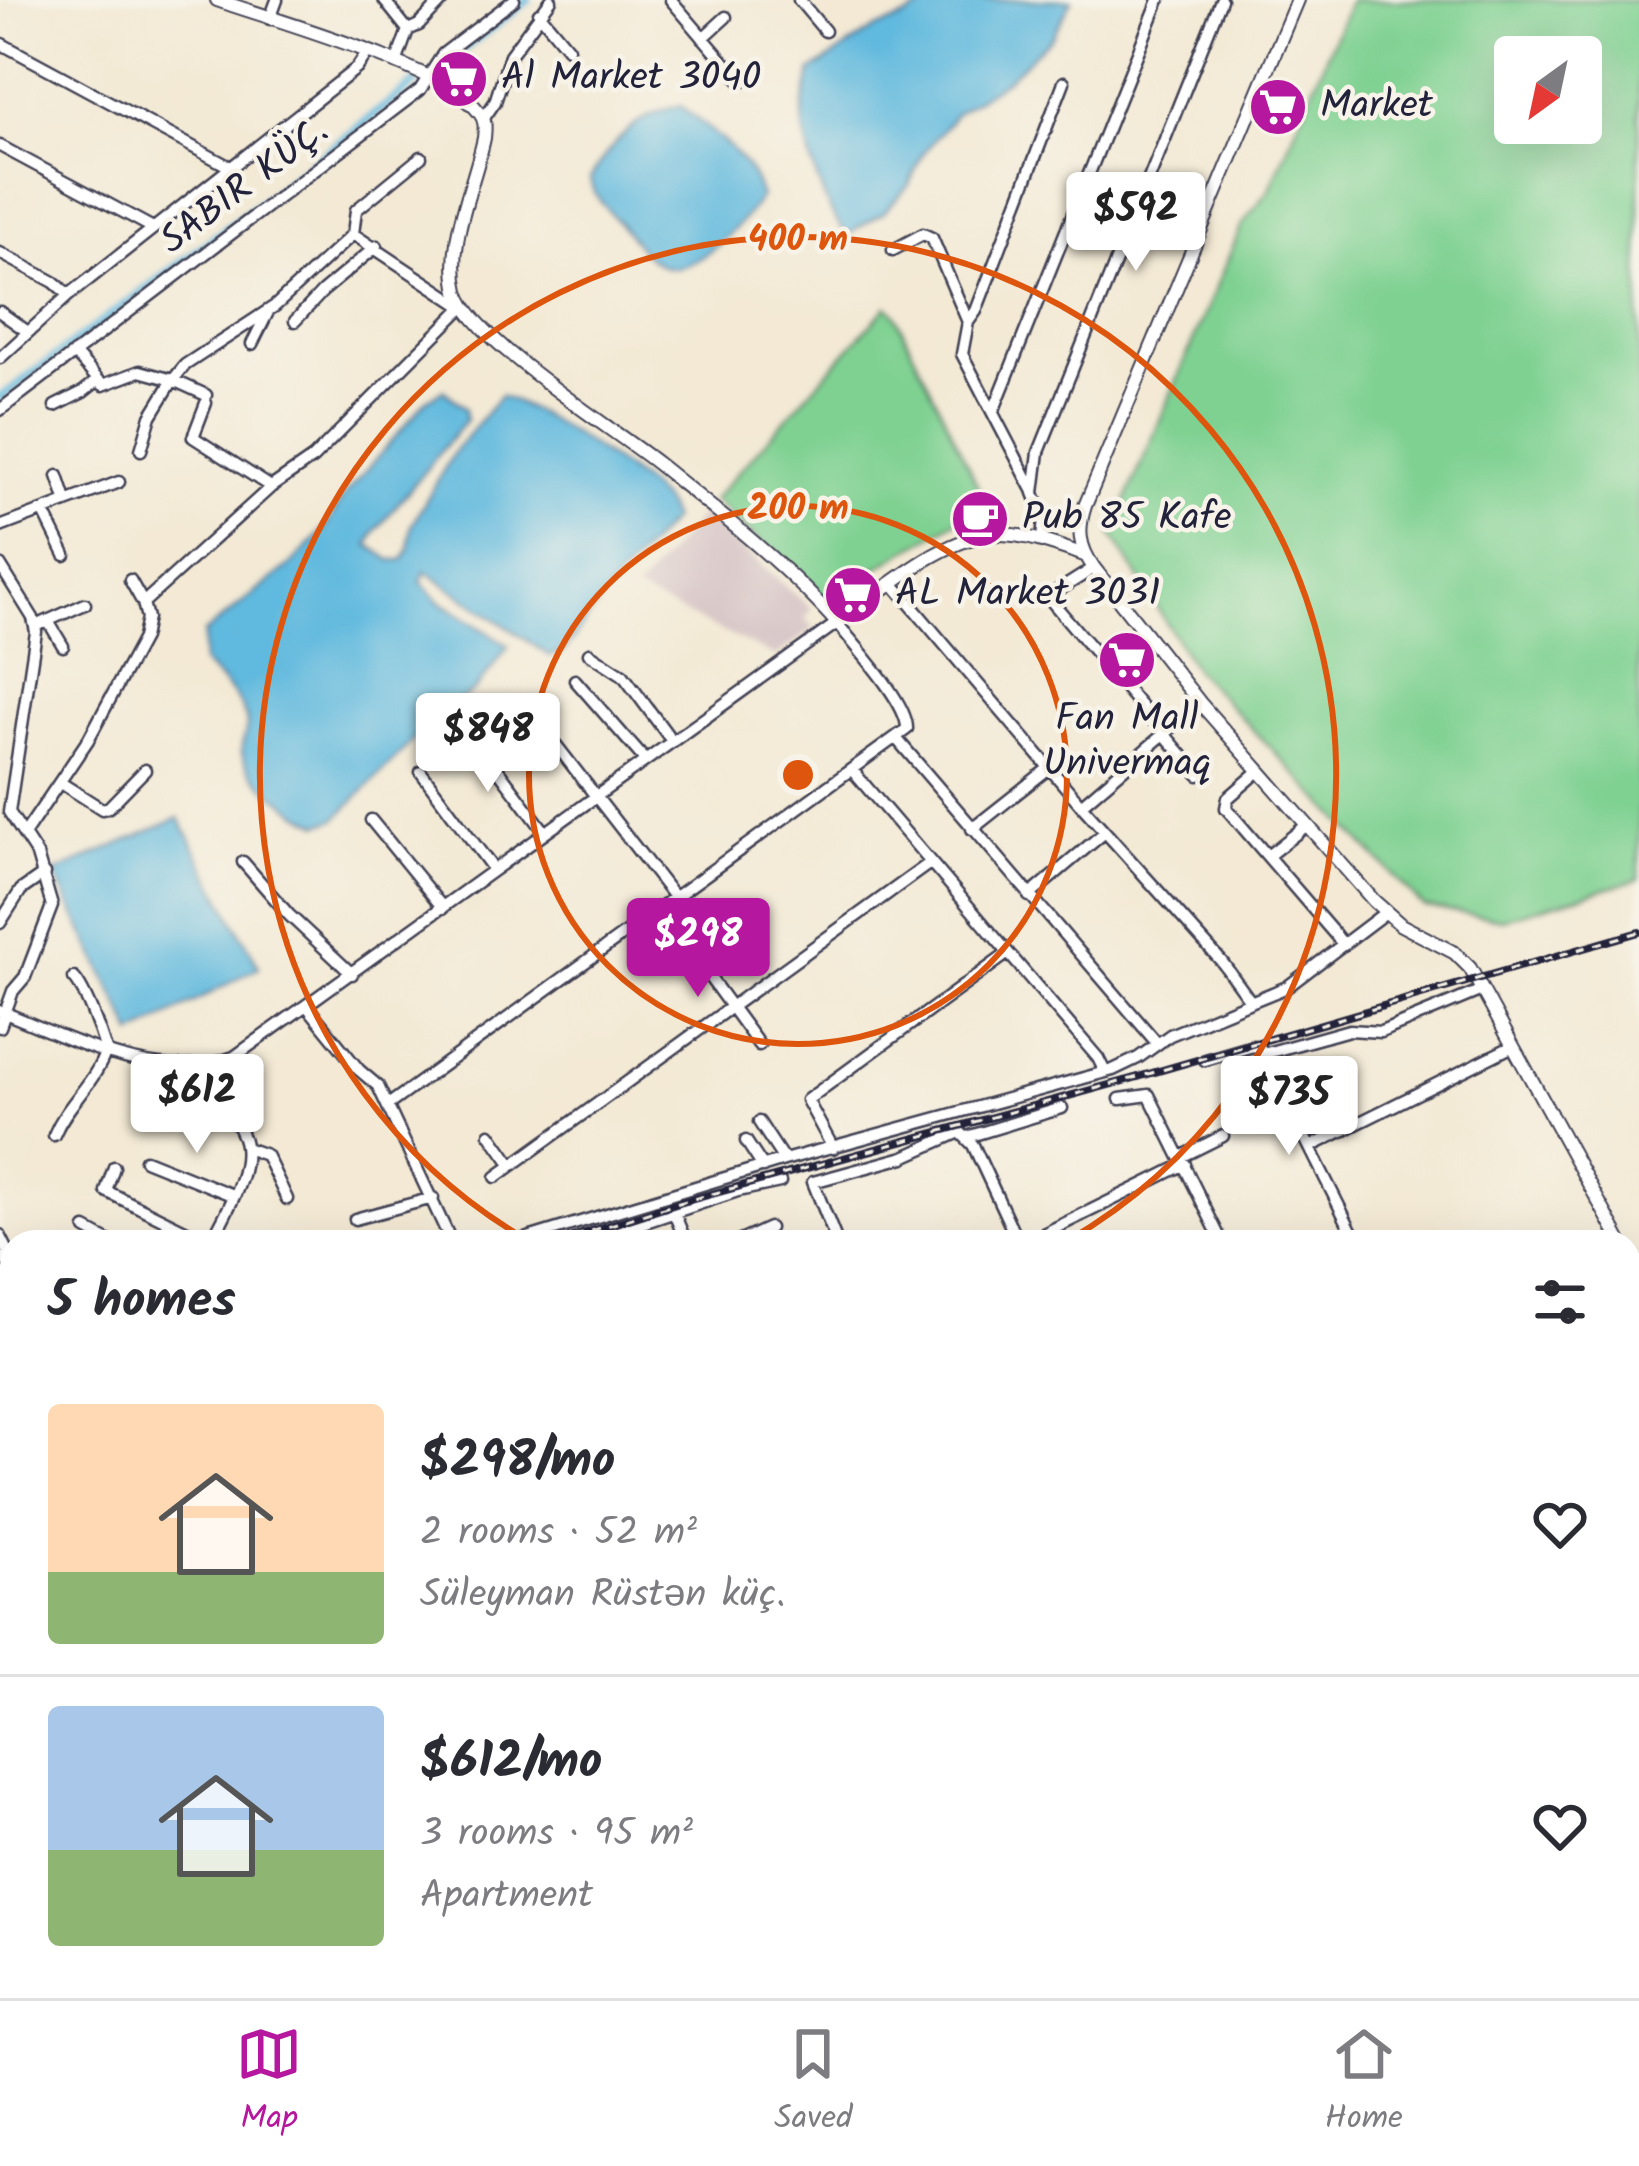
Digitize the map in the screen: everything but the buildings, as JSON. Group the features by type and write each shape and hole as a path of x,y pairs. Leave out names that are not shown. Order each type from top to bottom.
{"street":[{"path":"217,0 430,76 484,118"},
{"path":"270,19 277,0"},
{"path":"384,0 408,30"},
{"path":"396,63 408,30 443,0"},
{"name":"SABIR KÜÇ.","path":"0,410 420,90 443,54 514,0"},
{"path":"464,307 456,281 457,253 484,138 484,118 495,102 510,55 551,0"},
{"path":"670,0 741,82"},
{"path":"799,0 825,31"},
{"path":"993,412 1159,0"},
{"path":"1034,493 1039,452 1221,0"},
{"path":"1297,0 1085,506 1079,536 1084,555 1200,703 1307,825 1386,912 1463,959 1614,1230"},
{"path":"539,13 568,47"},
{"path":"703,38 726,17"},
{"path":"0,44 230,167"},
{"path":"0,358 69,295 357,68 367,53"},
{"path":"1042,541 1044,518 1034,493 960,348 1064,82"},
{"path":"0,146 153,228"},
{"path":"141,450 151,416 185,365 269,310 353,234 356,210 421,157"},
{"path":"353,234 464,307 492,338 661,466 812,596 837,622 906,716 907,729 388,1105"},
{"path":"893,250 923,234 932,238 968,322"},
{"path":"296,320 376,246"},
{"path":"0,253 69,295"},
{"path":"143,603 271,487 313,458 464,307"},
{"path":"252,344 269,310"},
{"path":"0,312 28,332"},
{"path":"74,352 97,381 107,386 140,371 173,380 206,399 193,437 271,487"},
{"path":"55,406 97,381"},
{"path":"58,476 66,500"},
{"path":"0,527 119,482"},
{"path":"44,512 65,555"},
{"path":"3,1012 106,1050 171,1066 208,1067 234,1057 837,622 948,548 999,534 1084,555"},
{"path":"0,565 63,646"},
{"path":"1094,568 1048,598 1199,776"},
{"path":"130,580 143,603 147,628 158,640"},
{"path":"893,584 1222,962 1251,1002"},
{"path":"42,623 85,604"},
{"path":"0,1027 13,991 26,977 53,900 25,833 8,807 42,623"},
{"path":"25,833 61,783 147,628"},
{"path":"589,653 623,675 672,741"},
{"path":"574,680 645,760"},
{"path":"522,701 674,897"},
{"path":"1081,805 1200,703"},
{"path":"468,730 545,832"},
{"path":"896,738 1157,1042"},
{"path":"972,829 1049,768"},
{"path":"61,783 103,809 145,770"},
{"path":"852,770 1105,1072"},
{"path":"1259,771 1224,803 1344,945"},
{"path":"421,772 494,870"},
{"path":"371,820 443,908"},
{"path":"1269,855 1307,825"},
{"path":"1029,896 1105,832"},
{"path":"244,862 289,915 352,974"},
{"path":"496,1177 930,863"},
{"path":"0,923 21,890 44,874"},
{"path":"659,908 759,1045"},
{"path":"555,1230 1129,1064 1157,1042 1296,982 1386,912"},
{"path":"833,1148 807,1100 1007,954"},
{"path":"55,1135 94,1079 106,1050 88,1011 86,993 74,977"},
{"path":"1264,1054 1349,1030 1381,1032 1482,990"},
{"path":"307,1006 359,1070 374,1080 444,1230"},
{"path":"1205,1060 1253,1046 1264,1054 1351,1230"},
{"path":"1310,1147 1513,1046"},
{"path":"208,1067 246,1148 216,1230"},
{"path":"1120,1099 1149,1095 1216,1230"},
{"path":"832,1230 812,1184 818,1178 904,1157 955,1133 967,1137 1062,1108"},
{"path":"759,1122 784,1160"},
{"path":"490,1134 512,1165"},
{"path":"1046,1230 1183,1161 1222,1136"},
{"path":"967,1137 1016,1230"},
{"path":"746,1141 763,1167"},
{"path":"246,1148 266,1155 287,1199"},
{"path":"145,1160 232,1195"},
{"path":"114,1167 106,1191 186,1230"},
{"path":"622,1230 738,1191 780,1182"},
{"path":"355,1220 433,1198"},
{"path":"674,1213 681,1230"},
{"path":"744,1221 745,1230"},
{"path":"766,1230 770,1228"}],"shaded area":[{"path":"702,514 812,609 805,618 814,628 776,657 636,591"}],"green space":[{"path":"1350,0 1639,0 1639,879 1502,919 1424,907 1195,670 1112,534 1242,225 1269,191"},
{"path":"887,306 986,503 825,599 713,500"}],"water":[{"path":"935,0 1072,0 1052,37 1007,79 956,113 922,155 909,185 884,212 849,234 823,195 806,139 803,110 811,72 873,30"},
{"path":"681,106 739,157 761,197 718,245 690,264 676,267 663,266 645,254 603,204 590,179 627,131 652,115"},
{"path":"443,390 465,408 466,420 375,532 369,545 391,560 403,560 411,526 454,452 500,396 536,412 611,460 652,491 672,520 614,583 564,652 550,656 425,571 421,582 439,601 509,646 475,690 436,717 336,819 320,824 274,795 245,763 245,716 232,694 202,663 204,633 291,565 427,400"},
{"path":"179,818 259,967 134,1035 54,873"}],"waterway":[{"path":"440,66 528,0"},
{"path":"0,398 415,83"}],"railway":[{"path":"595,1230 1639,932"}],"place":[{"name":"Al Market 3040","path":"459,79"},
{"name":"Market","path":"1278,107"},
{"name":"Pub 85 Kafe","path":"980,519"},
{"name":"AL Market 3031","path":"853,595"},
{"name":"Fan Mall Univermaq","path":"1127,660"}]}
